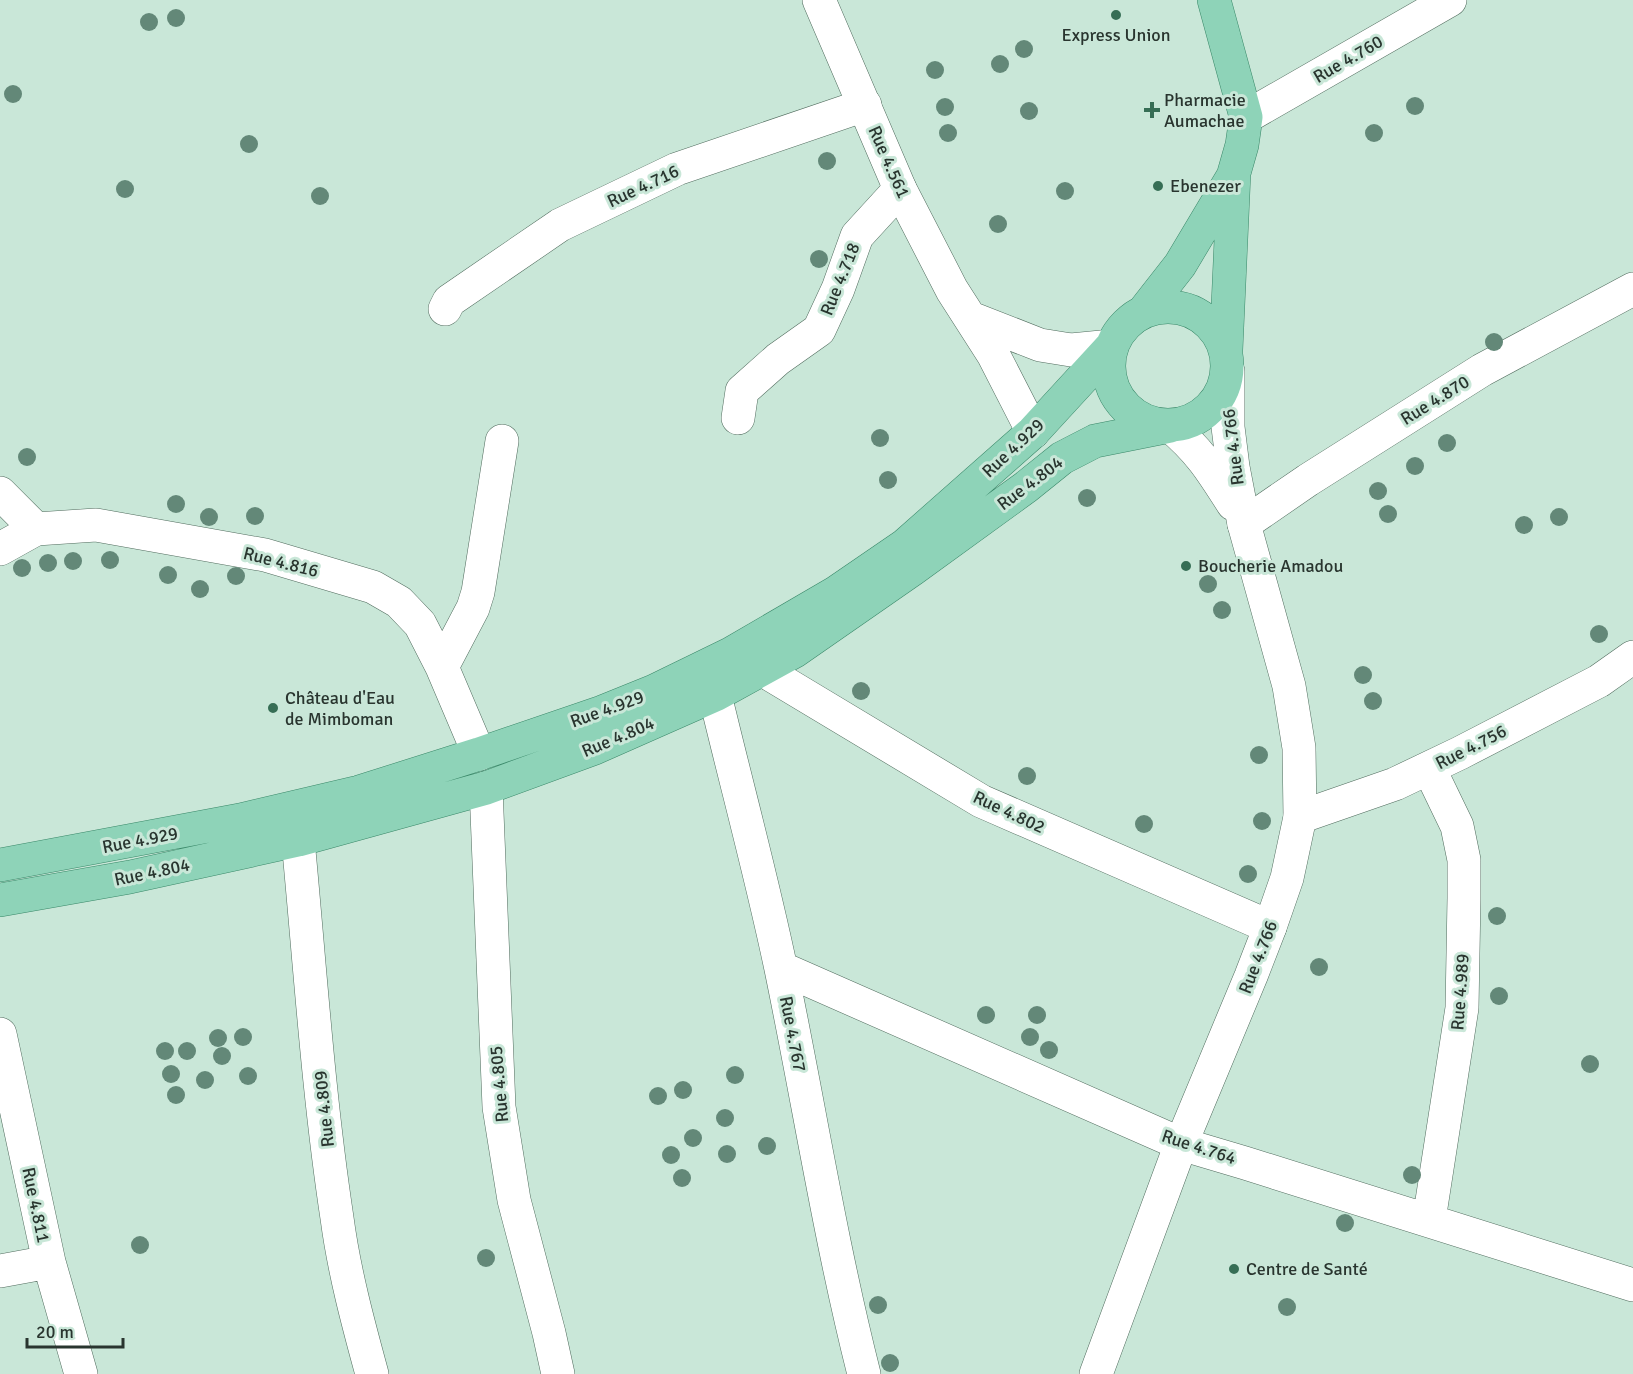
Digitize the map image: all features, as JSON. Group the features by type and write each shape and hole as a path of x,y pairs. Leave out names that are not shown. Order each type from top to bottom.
{"main road":[{"path":"1214,0 1246,117 1242,145 1234,174 1224,387 1215,403 1203,415 1170,426 1151,423 1133,414 1120,401 1111,384 1108,364 1112,346 1125,326 1144,311 1180,265 1234,174"},
{"path":"1144,311 1161,307 1177,307 1194,312 1208,321 1219,334 1227,360"},
{"name":"Rue 4.929","path":"0,866 240,820 359,792 602,712 654,691 732,653 835,593 905,545 1033,432 1112,346"},
{"name":"Rue 4.804","path":"0,900 130,877 298,840 486,788 596,748 715,695 795,651 913,569 1062,458 1095,441 1170,426"}],"street":[{"name":"Rue 4.561","path":"819,0 900,189 952,291 993,354 1033,432"},
{"name":"Rue 4.760","path":"1246,117 1450,0"},
{"name":"Rue 4.716","path":"445,309 449,301 560,225 677,169 864,105"},
{"name":"Rue 4.718","path":"738,418 742,391 778,358 819,330 838,289 857,236 900,189"},
{"name":"Rue 4.870","path":"1245,524 1308,480 1482,370 1633,289"},
{"path":"971,318 1040,345 1071,350 1112,346"},
{"name":"Rue 4.766","path":"1096,1374 1181,1144 1270,927 1287,878 1300,817 1299,748 1289,686 1245,524 1228,427 1227,360"},
{"name":"Rue 4.766","path":"1170,426 1191,443 1208,464 1245,524"},
{"path":"442,667 473,608 478,592 502,441"},
{"path":"0,493 36,529 0,549"},
{"name":"Rue 4.816","path":"36,529 96,525 265,555 373,587 399,602 420,624 442,667 479,754"},
{"name":"Rue 4.756","path":"1300,817 1395,784 1429,768 1599,681 1633,657"},
{"name":"Rue 4.802","path":"763,670 981,801 1270,927"},
{"name":"Rue 4.767","path":"715,695 781,968 823,1187 864,1374"},
{"name":"Rue 4.989","path":"1429,768 1457,826 1464,860 1462,1008 1429,1220"},
{"name":"Rue 4.805","path":"486,788 499,1107 514,1200 558,1374"},
{"name":"Rue 4.809","path":"298,840 324,1116 337,1219 350,1286 372,1374"},
{"name":"Rue 4.764","path":"781,968 1181,1144 1633,1285"},
{"name":"Rue 4.811","path":"0,1034 49,1262 81,1374"},
{"path":"0,1271 49,1262"}],"place":[{"name":"Express Union","path":"1116,15"},
{"name":"Pharmacie Aumachae","path":"1152,110"},
{"name":"Ebenezer","path":"1158,186"},
{"name":"Boucherie Amadou","path":"1186,566"},
{"name":"Château d'Eau de Mimboman","path":"273,708"},
{"name":"Centre de Santé","path":"1234,1269"}]}
